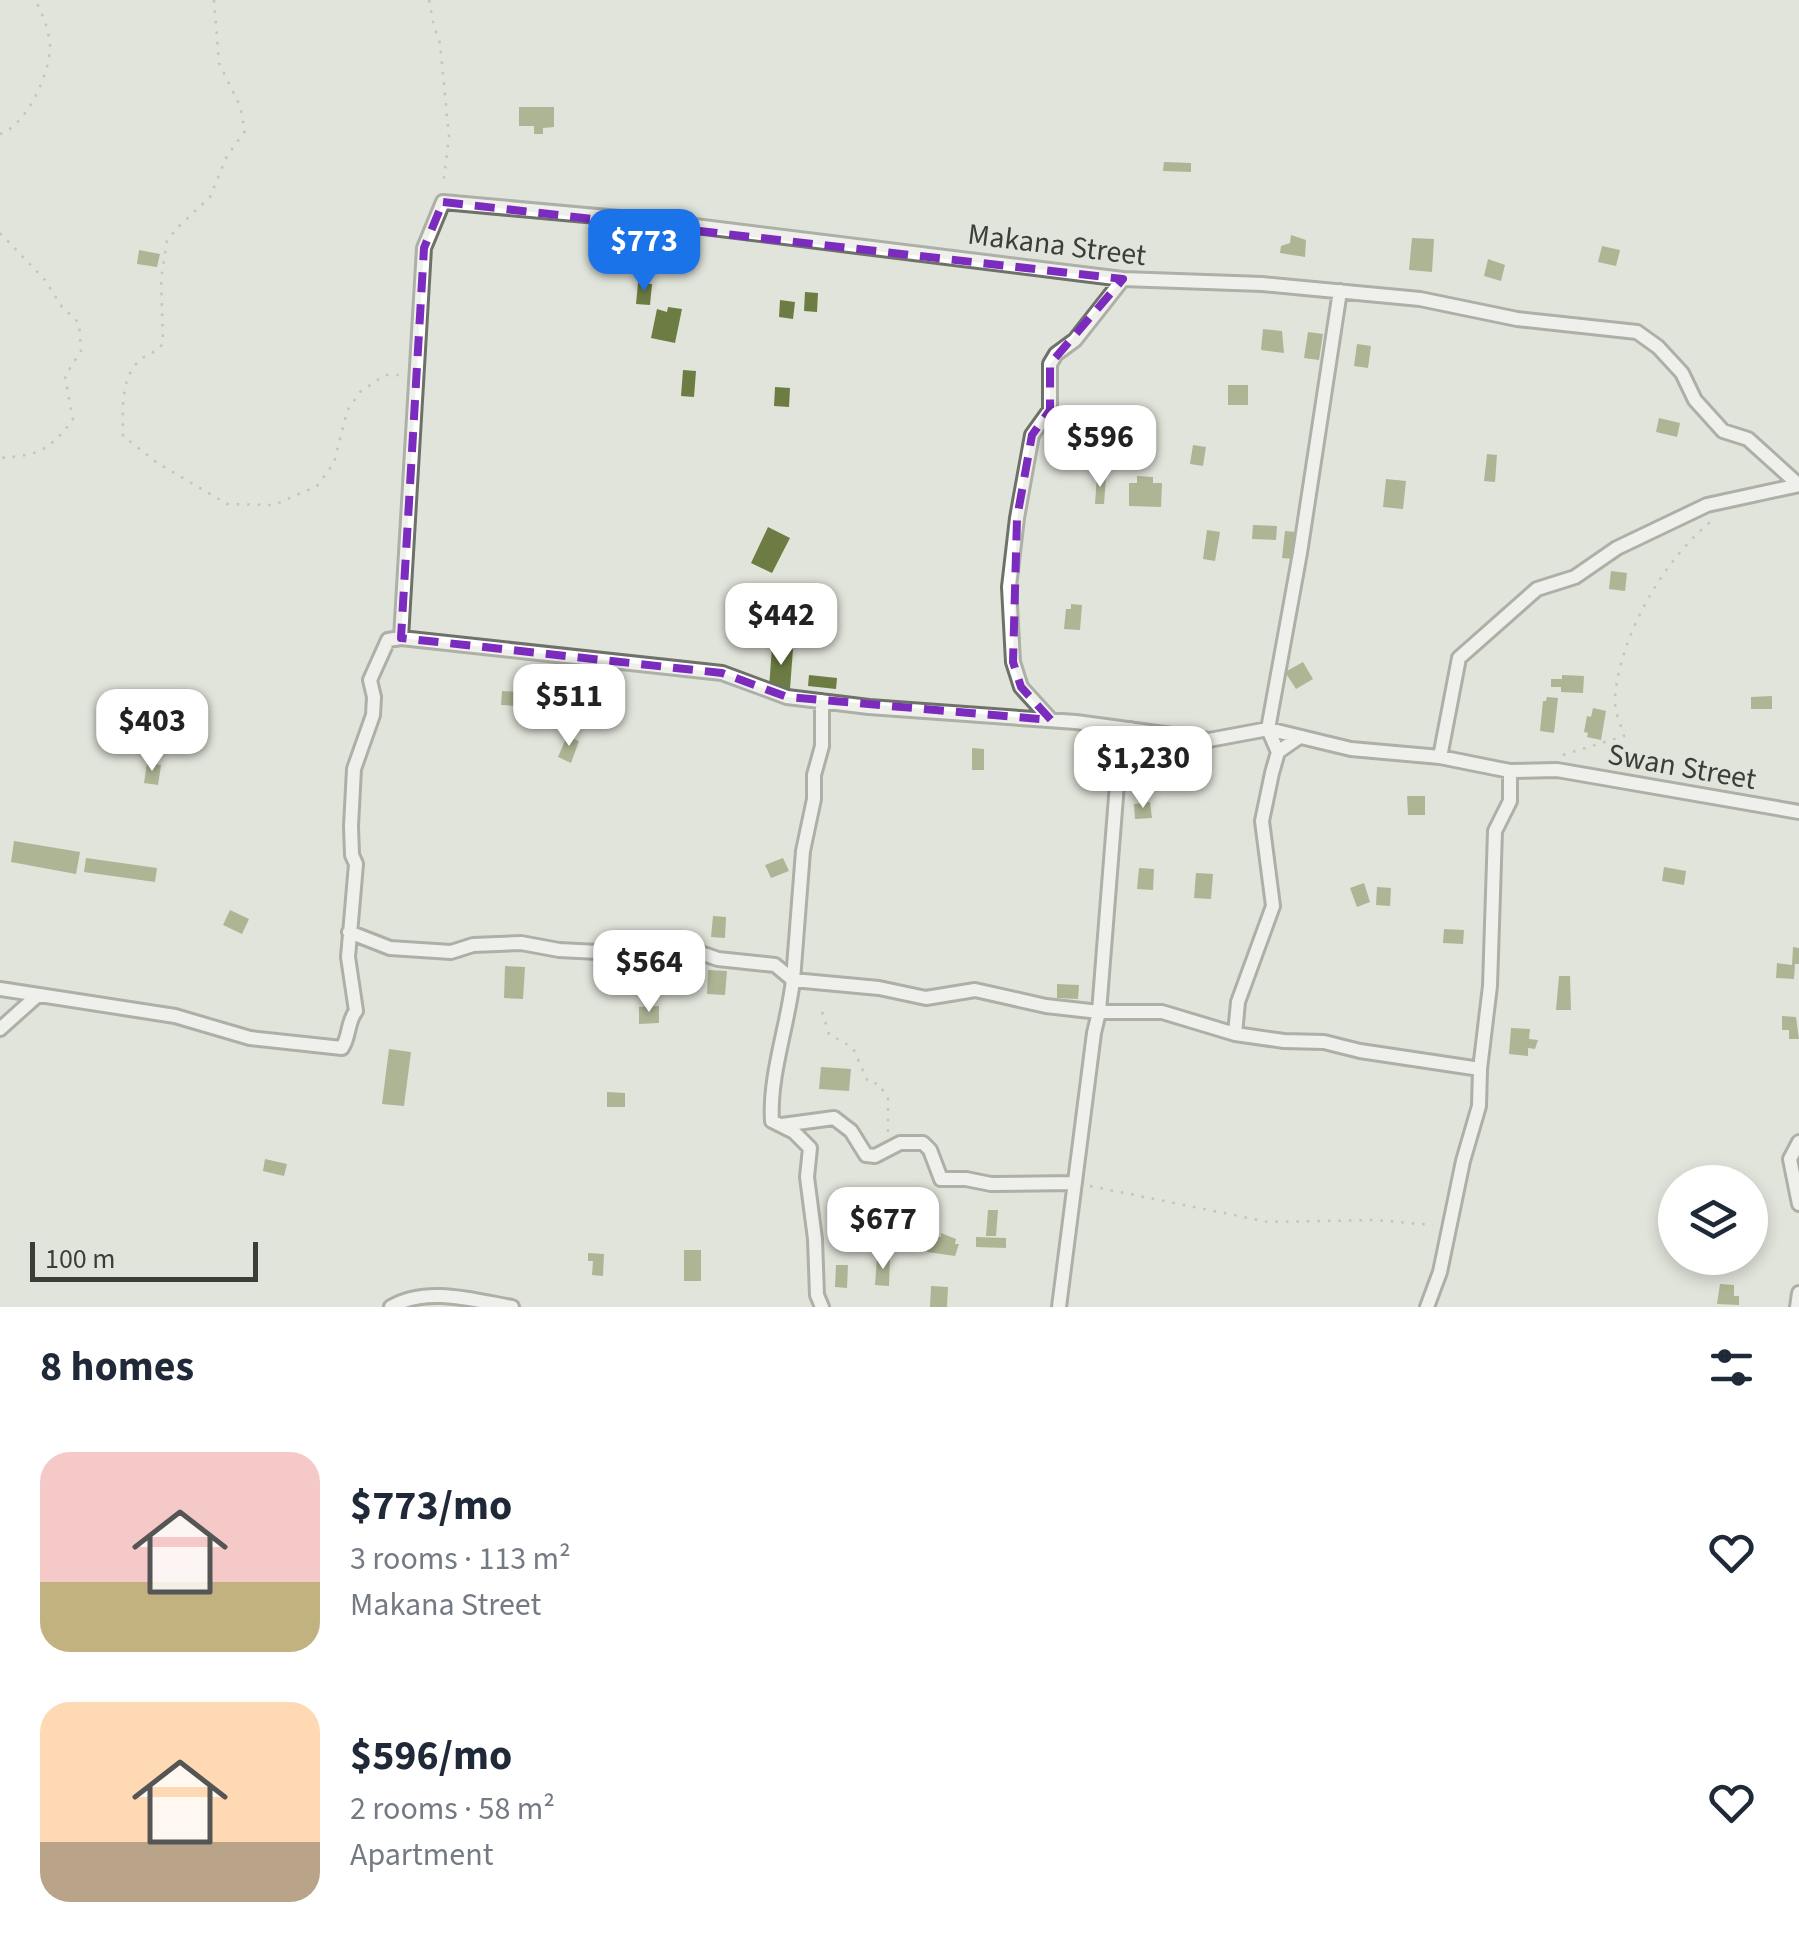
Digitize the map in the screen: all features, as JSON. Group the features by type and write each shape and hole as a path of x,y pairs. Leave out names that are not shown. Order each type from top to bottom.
{"street":[{"name":"Makana Street","path":"443,202 663,222 1123,280 1262,284 1420,299 1517,319 1637,332 1658,347 1682,373 1695,400 1723,431 1748,439 1799,485"},
{"path":"401,638 424,248 443,202"},
{"path":"1051,720 1022,688 1014,662 1009,587 1017,518 1032,434 1050,410 1050,364 1056,354 1075,340 1123,280"},
{"path":"1235,1034 1238,1002 1273,906 1262,821 1278,752 1268,728 1300,554 1340,291"},
{"path":"1440,757 1459,658 1537,589 1575,577 1617,548 1707,505 1799,485"},
{"path":"0,989 176,1016 250,1038 342,1048 350,1018 356,1011 348,932 356,864 351,826 354,769 373,716 370,680 388,640 401,638 722,674 786,697 1051,720 1209,740 1268,728"},
{"path":"822,701 822,746 803,851 794,980 771,1112 772,1121 810,1148 807,1177 817,1296 822,1307"},
{"name":"Swan Street","path":"1268,728 1350,749 1440,757 1510,770 1557,770 1799,812"},
{"path":"1059,1307 1094,1032 1100,1012 1119,759 1130,729"},
{"path":"1278,752 1298,738"},
{"path":"1426,1307 1440,1272 1463,1161 1480,1106 1480,1069 1490,986 1495,830 1510,801 1510,770"},
{"path":"348,932 390,948 451,952 473,945 521,943 598,952 664,940 718,959 774,966 794,980 879,988 926,998 975,990 1046,1006 1100,1012 1162,1012 1235,1034 1324,1042 1480,1069"},
{"path":"0,1029 38,995"},
{"path":"782,1125 834,1118 850,1131 866,1155 875,1156 890,1146 923,1143 930,1150 941,1179 966,1178 991,1184 1076,1183"},
{"path":"1799,1142 1790,1159 1799,1204"},
{"path":"1797,1307 1799,1293"},
{"path":"391,1307 407,1297 453,1296 512,1307"}],"path":[{"path":"0,134 8,132 28,108 46,68 50,48 47,27 35,0"},
{"path":"214,0 219,63 240,106 245,131 227,156 210,198 167,241 161,279 163,343 159,350 135,364 123,394 123,436 156,462 227,504 274,505 317,486 334,464 347,411 360,392 385,375 402,376"},
{"path":"430,0 440,43 449,136 443,202"},
{"path":"0,233 45,280 79,323 82,334 81,351 65,376 73,420 53,445 40,453 0,458"},
{"path":"1557,770 1563,755 1624,736 1614,701 1630,631 1678,554 1711,520 1730,513"},
{"path":"822,1012 829,1034 853,1048 868,1082 880,1084 888,1099 886,1128 890,1146"},
{"path":"1076,1183 1268,1222 1375,1220 1450,1226"}],"highlighted area":[{"path":"443,202 1123,279 1050,364 1050,410 1032,435 1017,518 1013,662 1021,687 1051,720 787,697 722,673 401,638 424,248"}],"building":[{"path":"519,107 554,107 554,127 534,134 534,126 519,126"},
{"path":"1164,162 1191,163 1191,172 1163,171"},
{"path":"1291,235 1306,240 1305,257 1280,253 1281,246 1290,243"},
{"path":"1412,238 1434,239 1432,272 1409,270"},
{"path":"1602,246 1620,250 1616,266 1598,262"},
{"path":"139,250 160,254 157,267 137,264"},
{"path":"1488,259 1505,265 1501,281 1484,276"},
{"path":"638,283 652,284 650,305 636,304"},
{"path":"805,292 818,293 817,312 804,311"},
{"path":"780,300 795,302 793,319 779,317"},
{"path":"668,307 682,309 675,343 651,338 657,309 667,312"},
{"path":"1263,329 1282,331 1284,353 1261,350"},
{"path":"1308,332 1323,334 1319,360 1304,358"},
{"path":"1357,344 1371,346 1368,368 1354,366"},
{"path":"683,370 696,371 694,397 681,396"},
{"path":"1228,385 1248,385 1248,405 1228,405"},
{"path":"775,387 790,388 789,407 774,406"},
{"path":"1659,418 1680,423 1677,437 1656,432"},
{"path":"1193,445 1206,447 1203,466 1190,464"},
{"path":"1487,454 1497,455 1495,482 1484,481"},
{"path":"1097,475 1106,476 1104,504 1095,504"},
{"path":"1137,476 1153,477 1153,483 1162,483 1161,507 1129,506 1129,483 1137,483"},
{"path":"1386,479 1406,481 1403,509 1383,507"},
{"path":"1253,525 1277,526 1276,540 1252,539"},
{"path":"768,527 790,538 772,573 751,563"},
{"path":"1207,530 1220,532 1215,561 1203,559"},
{"path":"1285,531 1296,532 1293,559 1282,558"},
{"path":"1611,571 1627,573 1625,591 1609,589"},
{"path":"1071,604 1082,605 1080,630 1064,629 1066,609 1071,609"},
{"path":"772,647 793,649 790,689 769,688"},
{"path":"1303,662 1313,679 1296,689 1285,672"},
{"path":"567,673 583,676 578,696 563,694"},
{"path":"809,675 837,678 836,689 808,686"},
{"path":"1562,675 1584,676 1583,693 1561,692 1561,687 1551,687 1551,679 1562,679"},
{"path":"502,691 520,692 519,706 501,705"},
{"path":"1772,696 1772,709 1751,709 1751,697"},
{"path":"1547,697 1558,698 1554,733 1540,731 1543,701"},
{"path":"1593,708 1606,711 1601,740 1587,737 1584,732"},
{"path":"567,736 579,741 571,763 558,757"},
{"path":"972,748 984,749 984,770 972,770"},
{"path":"147,763 161,765 158,785 144,783"},
{"path":"1407,796 1425,796 1425,815 1408,815"},
{"path":"1150,802 1152,818 1135,819 1134,804"},
{"path":"14,841 80,852 76,874 11,862"},
{"path":"86,858 157,868 155,882 84,872"},
{"path":"783,858 789,871 771,878 765,865"},
{"path":"1664,867 1686,871 1684,885 1662,881"},
{"path":"1139,868 1154,869 1153,890 1137,889"},
{"path":"1196,873 1213,874 1211,899 1194,898"},
{"path":"1364,883 1370,902 1357,907 1350,888"},
{"path":"1377,887 1391,888 1390,906 1376,905"},
{"path":"230,910 249,919 242,934 223,925"},
{"path":"713,916 726,917 725,938 711,937"},
{"path":"1444,929 1464,930 1463,944 1443,943"},
{"path":"1793,947 1799,948 1794,979 1776,978 1777,963 1792,965"},
{"path":"505,966 525,967 523,999 504,998"},
{"path":"708,970 727,971 725,995 707,994"},
{"path":"1559,976 1570,976 1571,1010 1556,1010"},
{"path":"1057,984 1079,985 1078,999 1057,998"},
{"path":"659,1006 659,1023 639,1024 639,1007"},
{"path":"1782,1016 1796,1017 1799,1039 1789,1039 1789,1030 1782,1030"},
{"path":"1511,1028 1530,1029 1529,1039 1538,1040 1535,1049 1528,1048 1528,1056 1509,1054"},
{"path":"389,1049 411,1052 404,1106 382,1104"},
{"path":"821,1067 851,1069 849,1091 819,1089"},
{"path":"607,1092 625,1093 625,1107 607,1107"},
{"path":"265,1159 287,1164 284,1176 263,1171"},
{"path":"988,1210 998,1210 996,1236 986,1236"},
{"path":"941,1233 956,1239 955,1244 959,1244 955,1256 927,1252 928,1242 935,1242 935,1236 941,1237"},
{"path":"976,1237 1006,1238 1006,1248 976,1247"},
{"path":"684,1250 701,1250 701,1281 684,1281"},
{"path":"588,1253 604,1254 603,1276 592,1275 593,1261 588,1261"},
{"path":"877,1257 890,1258 889,1286 875,1285"},
{"path":"836,1265 848,1265 847,1288 835,1287"},
{"path":"1720,1284 1734,1285 1739,1305 1717,1304"},
{"path":"931,1286 948,1287 947,1307 930,1307"}]}
